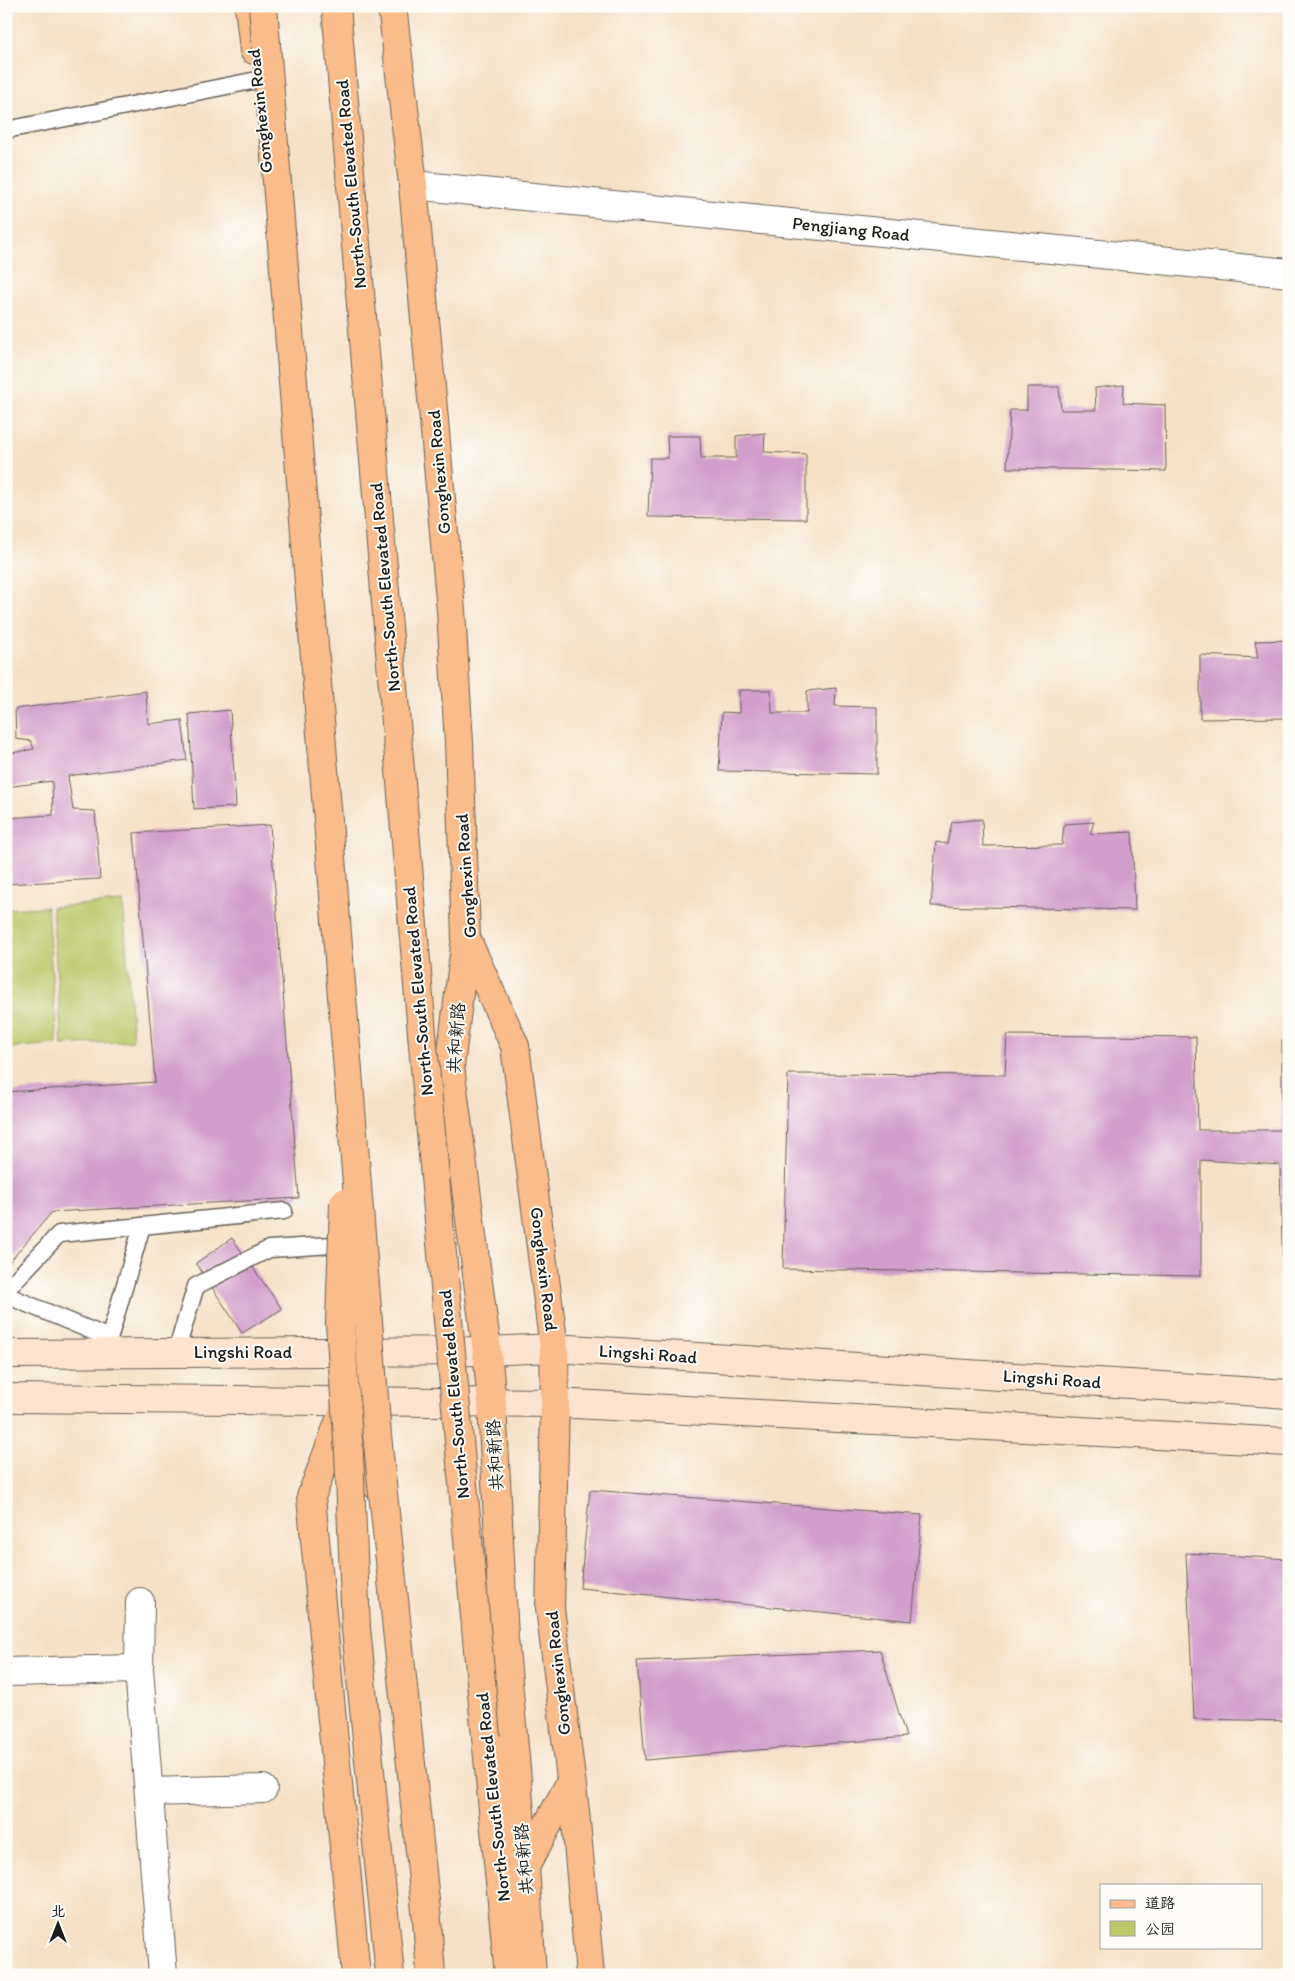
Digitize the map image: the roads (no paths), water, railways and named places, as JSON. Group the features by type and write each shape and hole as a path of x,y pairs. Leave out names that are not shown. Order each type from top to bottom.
{"main road":[{"name":"Gonghexin Road","path":"249,6 298,485 352,1079 345,1351 347,1402 375,1477 420,1975"},
{"path":"263,6 377,1435 431,1975"},
{"name":"North-South Elevated Road","path":"336,6 423,1045 458,1441 509,1975"},
{"name":"Gonghexin Road","path":"392,6 413,185 451,610 459,743 466,938 515,1046 554,1348 555,1403 550,1608 571,1781 590,1975"},
{"name":"共和新路","path":"466,938 450,1066 492,1402 504,1638 525,1867 532,1975"},
{"path":"348,1056 340,1323 349,1453 356,1628 390,1975"},
{"name":"Lingshi Road","path":"6,1354 107,1345 176,1352 487,1351 554,1348 1289,1394"},
{"path":"6,1398 555,1403 1289,1442"},
{"path":"347,1402 312,1497 356,1975"},
{"path":"525,1867 571,1781"},
{"path":"506,1928 516,1975"}],"street":[{"name":"Pengjiang Road","path":"413,185 1289,273"},
{"path":"140,1602 140,1669 163,1975"},
{"path":"6,1672 140,1669"},
{"path":"149,1792 263,1789"}],"lane":[{"path":"6,130 257,80"},
{"path":"6,1290 60,1234 284,1211"},
{"path":"6,1295 107,1345 142,1226"},
{"path":"176,1352 196,1286 269,1249 348,1244"}]}
